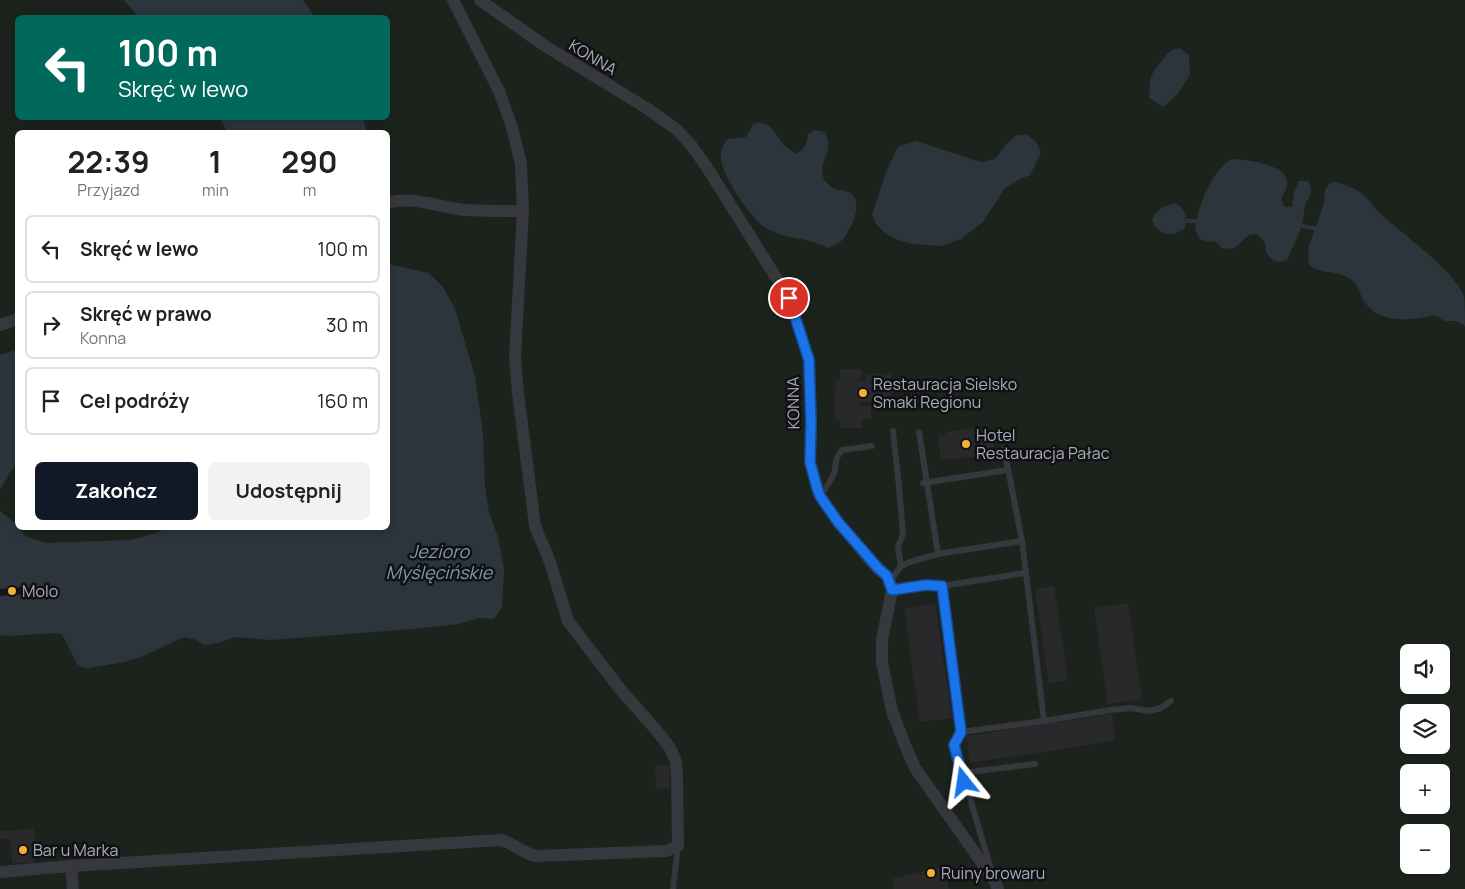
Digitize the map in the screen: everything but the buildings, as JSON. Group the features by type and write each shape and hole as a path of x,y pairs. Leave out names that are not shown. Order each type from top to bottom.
{"street":[{"path":"0,872 501,840 536,856 666,851 678,846 676,761 670,748 661,736 620,689 568,621 550,562 535,526 518,393 516,357 523,211 521,164 512,127 499,91 453,0"},
{"name":"KONNA","path":"480,0 542,44 648,108 676,129 692,146 789,298 809,360 810,462 820,496 838,522 887,576 891,586"},
{"path":"390,202 410,201 464,210 523,211"},
{"path":"0,325 15,321"},
{"path":"891,586 882,640 884,678 904,745 915,768 996,885"},
{"path":"71,866 73,889"}],"lane":[{"path":"892,431 903,534 898,547 901,566 891,586 942,586 1025,573"},
{"path":"919,432 938,554"},
{"path":"820,496 831,480 835,469 836,457 842,450 872,446"},
{"path":"1004,448 1022,542 1044,720"},
{"path":"926,483 1008,470"},
{"path":"901,566 938,554 1022,542"},
{"path":"942,586 961,732 954,745 996,885"},
{"path":"961,732 1110,710 1131,708 1150,711 1161,708 1171,700"},
{"path":"961,773 1035,764"},
{"path":"673,889 678,846"}],"shaded area":[{"path":"0,0 1465,0 1465,889 0,889"}],"water":[{"path":"124,0 303,0 313,15 137,15"},
{"path":"1179,48 1189,55 1190,75 1179,92 1164,107 1149,98 1150,79 1155,69 1170,51"},
{"path":"221,120 364,120 366,130 226,130"},
{"path":"760,122 770,126 784,145 796,154 805,146 808,134 815,130 825,132 828,146 822,171 823,178 834,188 852,194 856,202 855,216 844,239 829,248 807,240 784,236 763,226 751,214 726,175 721,156 724,143 728,139 746,137 753,124"},
{"path":"1017,135 1027,135 1036,142 1041,153 1030,175 1005,188 983,222 961,239 942,246 913,244 900,241 885,233 875,223 872,214 886,172 898,147 916,141 981,162 995,159 1007,143"},
{"path":"1231,159 1263,164 1279,170 1287,180 1286,190 1281,199 1285,207 1292,207 1294,192 1299,181 1308,181 1311,187 1311,194 1305,205 1302,226 1287,260 1281,262 1274,261 1266,253 1265,243 1257,234 1249,235 1233,249 1222,248 1215,241 1208,242 1200,239 1195,229 1199,210 1211,181"},
{"path":"1333,182 1349,186 1362,194 1381,215 1451,276 1464,296 1465,326 1456,321 1445,321 1434,315 1415,319 1396,319 1378,314 1364,301 1352,280 1342,275 1317,269 1308,264 1309,246 1324,203 1325,190"},
{"path":"1175,203 1185,213 1185,228 1176,233 1167,234 1158,230 1152,221 1153,217 1160,209"},
{"name":"Jezioro Myślęcińskie","path":"390,264 429,273 443,287 455,309 475,376 483,434 485,486 489,513 498,537 504,569 502,607 494,619 479,618 458,624 413,629 271,640 235,637 205,645 194,639 184,637 141,657 89,668 77,664 62,634 0,635 0,511 15,523 15,530 20,530 27,537 47,543 130,540 162,530 390,530"},
{"path":"15,350 15,466 0,490 0,355"}],"pier":[{"name":"Molo","path":"24,587 24,594 0,596 0,589"}],"waterway":[{"path":"1186,221 1196,221"},
{"path":"1302,226 1314,228"}],"place":[{"name":"Restauracja Sielsko Smaki Regionu","path":"863,393"},
{"name":"Hotel Restauracja Pałac","path":"966,444"},
{"name":"Molo","path":"12,591"},
{"name":"Bar u Marka","path":"23,850"},
{"name":"Ruiny browaru","path":"931,873"}],"route":[{"path":"789,298 809,360 810,462 820,496 838,522 887,576 892,590 926,585 942,586 961,732 954,745 964,782"}]}
